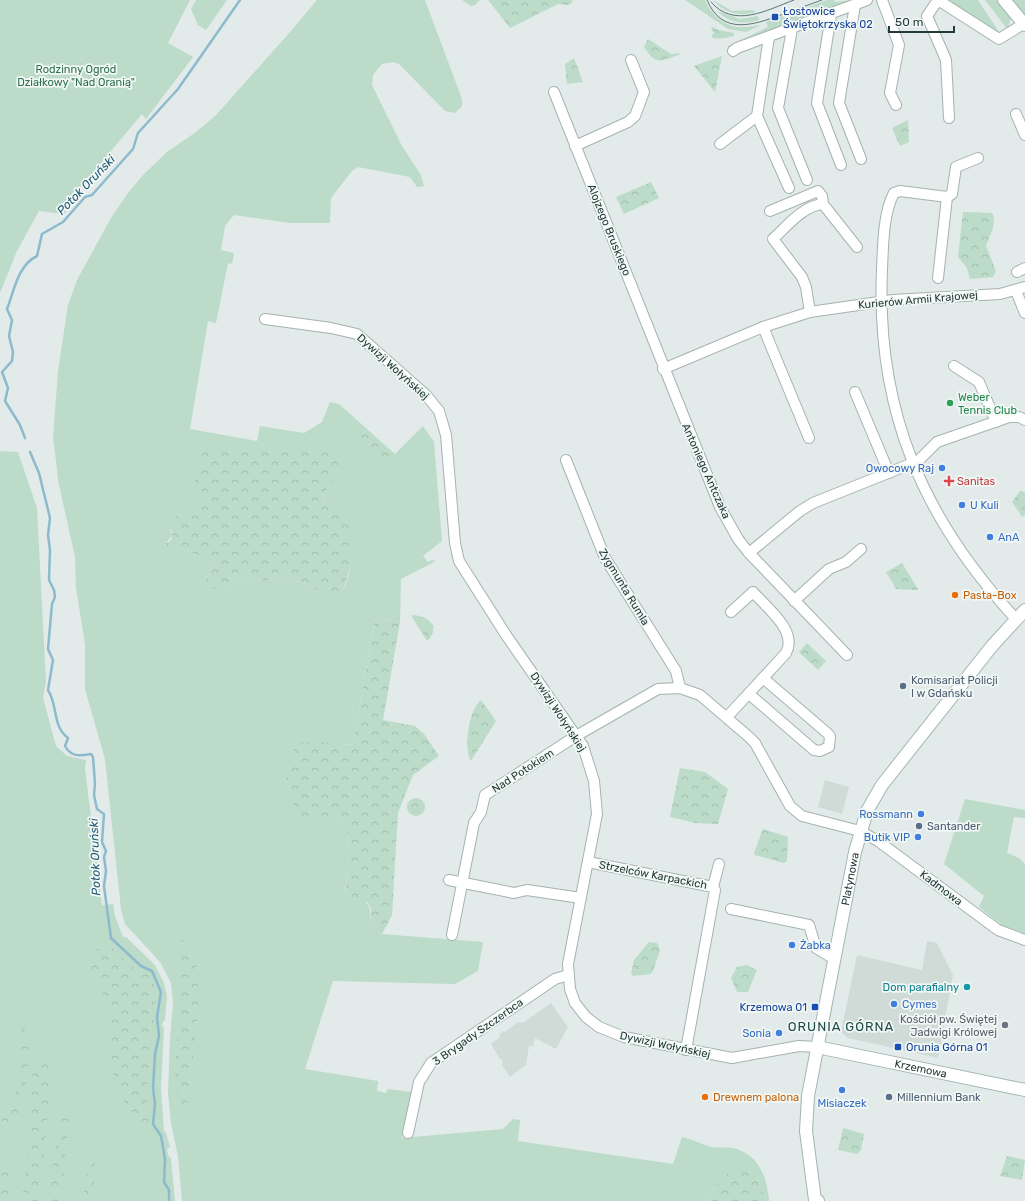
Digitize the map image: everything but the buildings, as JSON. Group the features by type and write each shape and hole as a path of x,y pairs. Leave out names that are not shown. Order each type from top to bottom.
{"street":[{"path":"733,52 737,48 831,15 867,0"},
{"path":"882,0 899,45 890,93 896,105"},
{"path":"949,118 946,60 927,16 938,0 999,39 1025,24 1004,0"},
{"path":"855,5 839,102 861,159"},
{"path":"831,15 817,103 841,165"},
{"path":"792,29 778,108 807,180"},
{"path":"769,37 757,116 789,188"},
{"path":"575,146 628,122 634,116 644,92 631,60"},
{"name":"Alojzego Bruskiego","path":"554,92 663,369"},
{"path":"1016,114 1025,135"},
{"path":"720,144 757,116"},
{"path":"978,158 956,167 952,194 947,197 900,191 894,193 891,199 884,242 881,302 884,342 891,395 913,464 944,528 997,598 1016,619"},
{"path":"770,211 816,191 820,192 823,204 857,247"},
{"path":"938,278 947,197"},
{"path":"810,312 806,287 802,277 772,239 806,210 818,204 823,204"},
{"name":"Kurierów Armii Krajowej","path":"663,369 763,327 810,312 881,302 1000,294 1021,289 1025,313"},
{"name":"Dywizji Wołyńskiej","path":"265,319 331,328 357,334 433,403 439,411 446,435 459,561 476,589 583,746 590,763 597,798 597,814 568,964 568,975 575,1003 586,1017 599,1027 624,1037 686,1050 732,1058 799,1046 817,1047"},
{"path":"763,327 809,438"},
{"path":"954,366 979,382 996,422"},
{"name":"Antoniego Antczaka","path":"663,369 720,507 738,538 749,553 847,655"},
{"path":"854,392 889,473"},
{"path":"749,553 800,510 813,503 913,464 921,459 937,442 1015,416 1025,420"},
{"name":"Zygmunta Rumla","path":"566,460 602,551 676,671 680,688"},
{"path":"794,601 829,569 846,562 861,549"},
{"path":"727,717 788,649 790,641 788,630 753,592 731,612"},
{"name":"Platynowa","path":"816,1201 806,1131 806,1110 834,958 860,831 866,811 882,785 992,646 1025,610"},
{"path":"749,694 814,750 820,751 829,747 830,736 763,678"},
{"path":"576,736 650,691 670,687 680,688 700,695 755,743 790,806 796,812 802,816 860,831"},
{"name":"Nad Potokiem","path":"452,935 474,823 481,812 485,795 576,736"},
{"name":"Kadmowa","path":"860,831 878,840 998,930 1025,940"},
{"name":"Strzelców Karpackich","path":"588,862 713,887 715,890 686,1050"},
{"path":"713,887 719,864"},
{"path":"449,880 514,893 527,890 581,898"},
{"path":"731,909 809,925 816,948 834,958"},
{"name":"3 Brygady Szczerbca","path":"408,1133 419,1082 431,1063 555,979 568,975"},
{"name":"Krzemowa","path":"817,1047 1025,1090"}],"shaded area":[{"path":"825,780 849,787 842,814 818,807"},
{"path":"927,941 937,943 953,975 938,1058 848,1038 841,1032 857,955 922,970"},
{"path":"551,1003 568,1027 556,1049 535,1038 533,1046 529,1046 526,1065 510,1077 502,1065 503,1060 500,1059 491,1044 500,1037 499,1035 503,1031 505,1032 518,1022 523,1023"}],"green space":[{"name":"Rodzinny Ogród Działkowy \"Nad Oranią\"","path":"0,0 190,0 168,43 193,57 146,119 142,114 96,169 64,214 39,211 17,251 0,293"},
{"path":"196,0 227,0 206,30 198,25 191,9"},
{"path":"317,0 425,0 462,99 462,106 455,113 445,111 399,64 394,62 382,64 373,75 372,85 402,146 421,175 424,186 417,187 410,177 358,167 352,171 331,198 330,223 290,223 234,215 225,226 221,250 234,253 232,264 228,263 216,323 208,321 190,429 257,441 260,426 304,433 322,422 330,402 339,404 367,429 357,441 395,454 423,426 434,442 442,541 423,556 428,562 432,560 436,561 401,579 400,622 375,618 353,745 345,744 294,805 337,822 347,822 348,866 345,892 363,900 369,906 370,926 382,934 483,942 478,971 455,984 333,981 305,1069 378,1081 377,1091 386,1093 388,1089 411,1092 402,1138 503,1129 513,1119 520,1120 518,1141 673,1164 682,1137 711,1147 733,1148 749,1155 760,1168 764,1175 769,1201 766,1201 757,1177 723,1176 705,1201 182,1201 178,1156 171,1124 168,1093 173,1003 171,983 160,962 125,924 121,909 105,759 85,689 85,644 76,588 75,557 58,480 53,438 58,371 68,305 77,280 111,218 128,193 144,174 167,152 196,132 216,115","holes":["338,473 325,493 324,505 347,523 350,568 345,586 340,593 324,593 306,584 281,577 267,581 256,580 249,576 225,588 204,582 210,573 211,563 196,556 191,551 165,545 173,534 170,530 177,516 200,513 205,498 202,488"]},
{"path":"462,0 480,0 475,5 471,6"},
{"path":"488,0 573,1 569,5 558,4 510,28"},
{"path":"685,0 705,0 716,16 726,24 732,26 745,27 761,25 746,32 728,29"},
{"path":"713,0 732,11 753,10 756,12 744,14 732,13 722,8"},
{"path":"827,0 834,0 835,2 852,0 729,48 728,46 768,27 766,22"},
{"path":"947,0 978,0 999,32 996,32"},
{"path":"985,0 997,0 1008,11 1011,19 1007,29"},
{"path":"1010,0 1025,0 1025,18"},
{"path":"717,11 740,19 758,16 759,20 742,23 737,22 727,18"},
{"path":"713,27 719,30 734,33 734,36 719,39 713,38 711,37 714,33 711,28"},
{"path":"648,39 671,54 680,53 679,55 663,60 655,59 644,47"},
{"path":"722,56 715,92 694,66"},
{"path":"574,58 583,82 567,84 565,64"},
{"path":"908,120 909,142 900,146 892,128"},
{"path":"651,182 659,198 624,214 616,197"},
{"path":"963,212 992,213 994,217 994,225 986,246 996,271 993,277 970,279 967,268 958,257"},
{"path":"367,429 395,454 386,463 357,441"},
{"path":"206,447 291,448 331,454 341,461 338,473 325,493 324,505 339,515 346,522 351,537 352,547 349,569 344,587 340,593 324,593 306,584 281,577 267,581 256,580 249,576 225,588 205,589 204,582 210,573 211,563 196,556 191,551 164,545 171,540 173,534 168,521 177,516 200,512 203,503 203,496 201,489 194,482 196,469"},
{"path":"0,451 18,452 37,508 46,682 43,698 56,746 67,756 86,760 85,769 102,905 113,904 115,916 123,937 126,937 155,965 164,983 167,996 165,1020 162,1026 164,1028 161,1088 164,1131 170,1147 167,1149 168,1155 171,1158 175,1201 0,1201"},
{"path":"1020,491 1025,492 1025,515 1022,517 1012,502"},
{"path":"902,563 918,589 917,590 896,589 886,572"},
{"path":"411,615 423,617 431,623 433,631 427,641"},
{"path":"375,618 400,622 383,720 415,726 424,734 439,756 413,775 398,813 392,915 382,934 370,926 371,909 368,903 345,895 348,866 347,822 295,821 294,805 289,802 289,791 286,783 295,744 313,741 353,745"},
{"path":"807,643 826,661 818,670 799,652"},
{"path":"481,700 496,721 471,761 467,738 468,729 473,712"},
{"path":"680,768 705,772 728,789 718,824 696,823 670,817"},
{"path":"412,798 420,798 425,803 423,814 420,816 412,816 407,811 407,803"},
{"path":"965,799 1025,810 1025,818 1014,817 1007,853 1019,858 1025,864 1025,933 1003,926 979,907 984,896 944,864"},
{"path":"763,829 788,837 787,861 784,863 755,855 754,853"},
{"path":"174,931 191,952 197,969 198,1009 186,1115 178,1097 175,1072 180,1000 180,953"},
{"path":"649,942 657,943 660,950 653,971 650,974 633,976 631,974 634,960"},
{"path":"105,943 136,969 148,975 154,984 156,998 146,1091 150,1138 122,1099 114,1079 108,1033 109,1005 90,970 97,949"},
{"path":"747,965 757,970 748,992 737,992 731,978 737,967"},
{"path":"24,1026 29,1045 26,1081 21,1109 15,1122 1,1121 0,1106 9,1110 20,1079 21,1051 17,1029"},
{"path":"47,1053 50,1086 40,1201 22,1201 29,1147 33,1069"},
{"path":"70,1105 61,1201 47,1201 62,1106"},
{"path":"843,1128 864,1134 861,1150 857,1154 838,1150"},
{"path":"1007,1156 1025,1160 1022,1180 1000,1176"},
{"path":"91,1157 96,1167 92,1201 82,1201"},
{"path":"742,1164 757,1177 766,1201 705,1201 723,1176"},
{"path":"0,1167 12,1176 13,1201 0,1201"}],"waterway":[{"name":"Potok Oruński","path":"25,438 20,425 5,401 8,388 2,372 12,361 13,352 9,336 12,320 7,309 21,272 25,266 37,256 42,234 63,222 85,197 92,195 133,149 138,133 178,89 240,0"},
{"name":"Potok Oruński","path":"30,452 39,473 50,518 48,535 50,550 49,580 54,590 55,597 52,604 48,649 53,660 48,690 53,702 57,721 63,733 68,738 65,746 67,750 76,755 91,754 93,757 95,784 94,795 97,809 104,814 102,842 106,851 104,857 106,871 104,886 111,938 141,966 152,971 161,992 157,1017 159,1036 155,1054 153,1088 155,1104 153,1124 161,1136 165,1160 164,1182 169,1190 169,1201"}],"tram line":[{"path":"707,0 713,11 721,19 739,25 760,22 822,0"},
{"path":"711,2 720,10 740,16 762,12 794,0"}],"place":[{"name":"Łostowice Świętokrzyska 02","path":"775,17"},
{"name":"Weber Tennis Club","path":"950,403"},
{"name":"Owocowy Raj","path":"942,468"},
{"name":"Sanitas","path":"949,481"},
{"name":"U Kuli","path":"962,505"},
{"name":"AnA","path":"990,537"},
{"name":"Pasta-Box","path":"955,595"},
{"name":"Komisariat Policji I w Gdańsku","path":"903,686"},
{"name":"Rossmann","path":"921,814"},
{"name":"Santander","path":"919,826"},
{"name":"Butik VIP","path":"918,837"},
{"name":"Żabka","path":"792,945"},
{"name":"Dom parafialny","path":"967,987"},
{"name":"Cymes","path":"894,1004"},
{"name":"Krzemowa 01","path":"815,1007"},
{"name":"Kościół pw. Świętej Jadwigi Królowej","path":"1005,1025"},
{"name":"Sonia","path":"779,1033"},
{"name":"Orunia Górna 01","path":"898,1047"},
{"name":"Misiaczek","path":"842,1090"},
{"name":"Drewnem palona","path":"705,1097"},
{"name":"Millennium Bank","path":"889,1097"}],"district":[{"name":"ORUNIA GÓRNA","path":"841,1026"}]}
